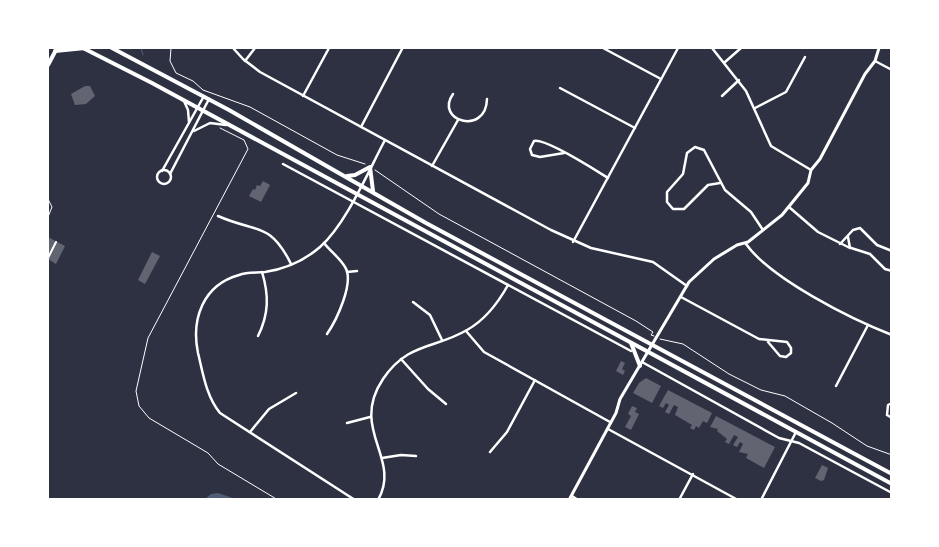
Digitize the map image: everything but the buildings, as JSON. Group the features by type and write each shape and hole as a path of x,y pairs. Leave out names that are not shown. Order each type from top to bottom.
{"main road":[{"path":"48,65 56,49 84,48 183,99 892,484"},
{"path":"112,48 204,96 452,237 652,343 892,474"},
{"path":"345,176 355,175 370,167 373,191"},
{"path":"631,343 641,364"}],"street":[{"path":"232,48 260,72 573,242 611,254 653,262 687,286"},
{"path":"245,61 255,48"},
{"path":"303,96 329,48"},
{"path":"603,48 661,79"},
{"path":"573,242 678,48"},
{"path":"712,48 738,80 755,108 771,146 811,170"},
{"path":"725,62 741,48"},
{"path":"578,500 570,498 574,488 610,422 618,402 679,296 698,273 720,255 737,245 746,244 789,207 808,182 811,170 820,160 865,74 875,61 879,48"},
{"path":"360,127 402,49"},
{"path":"755,108 786,92 805,57"},
{"path":"875,61 892,70"},
{"path":"722,96 738,80"},
{"path":"560,88 635,128"},
{"path":"452,94 448,105 458,120"},
{"path":"204,96 157,177 162,184 169,182 170,174 209,99"},
{"path":"183,99 188,110 189,123"},
{"path":"458,120 471,121 480,117 486,107 487,99"},
{"path":"432,166 458,120"},
{"path":"192,133 210,123 230,125"},
{"path":"355,500 223,415 211,399 196,342 196,325 201,306 216,287 236,275 262,272 292,264 307,257 324,243 338,225 385,140"},
{"path":"564,153 540,158 533,156 530,149 533,142 537,140 564,153 608,178"},
{"path":"715,173 711,183 684,209 673,209 667,204 667,194 682,177 686,155 690,150 697,147 704,150 720,183 729,194 751,212 763,230"},
{"path":"892,156 892,176"},
{"path":"284,164 631,352"},
{"path":"162,171 170,174"},
{"path":"711,183 720,183"},
{"path":"789,207 812,228 840,244 870,254 885,269 892,271"},
{"path":"218,216 271,235 281,244 292,264"},
{"path":"840,244 854,229 861,228 877,245 892,251"},
{"path":"848,237 850,248"},
{"path":"48,258 56,242"},
{"path":"324,243 345,266 347,272 342,305 327,334"},
{"path":"746,244 757,257 776,273 868,325 892,335"},
{"path":"347,272 357,270"},
{"path":"258,336 265,319 268,304 262,272"},
{"path":"378,500 385,479 382,458 373,433 370,417 378,388 388,372 402,359 419,348 466,331 492,309 508,285"},
{"path":"679,296 759,340 787,342 791,348 791,353 788,356 780,356 768,342"},
{"path":"413,302 430,315 442,340"},
{"path":"836,386 868,325"},
{"path":"466,331 484,352 610,422"},
{"path":"621,346 624,339"},
{"path":"402,359 428,389 446,404"},
{"path":"641,364 779,438 799,443 892,493"},
{"path":"490,452 507,432 534,380"},
{"path":"250,432 269,409 296,392"},
{"path":"892,404 888,406 886,411 887,416 892,418"},
{"path":"347,423 370,417"},
{"path":"606,428 738,500"},
{"path":"760,500 796,432"},
{"path":"382,458 401,455 416,456"},
{"path":"679,500 693,474"}],"lane":[{"path":"48,199 52,207 48,217"}],"path":[{"path":"171,48 169,56 173,71 194,82 202,89 250,107 334,154 362,162 439,214 636,321 653,332 652,336"},
{"path":"660,339 683,344 729,374 761,390 785,396 867,446 892,455"}],"water":[{"path":"218,493 236,499 205,499 211,494"}],"waterway":[{"path":"141,48 143,55"}]}
